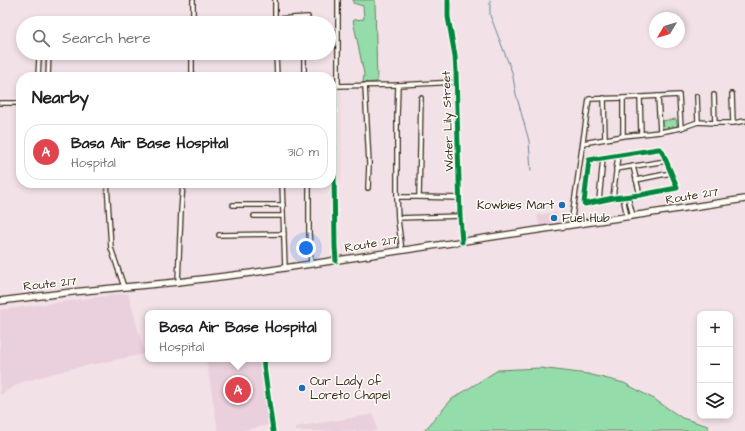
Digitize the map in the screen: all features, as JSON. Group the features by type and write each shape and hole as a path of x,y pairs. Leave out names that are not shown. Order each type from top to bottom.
{"main road":[{"name":"Route 217","path":"0,300 178,282 285,268 745,199"}],"street":[{"path":"193,0 193,16"},
{"path":"275,0 275,16"},
{"path":"338,0 338,86 457,82"},
{"name":"Water Lily Street","path":"448,0 448,17 455,56 457,82 462,242"},
{"path":"38,72 39,60"},
{"path":"48,72 49,60"},
{"path":"192,60 192,72"},
{"path":"276,60 277,72"},
{"path":"304,60 304,72"},
{"path":"365,85 368,188"},
{"path":"398,85 397,197 402,250"},
{"path":"732,94 734,123"},
{"path":"571,225 589,99 679,95 681,128"},
{"path":"714,95 715,123"},
{"path":"658,96 660,132"},
{"path":"697,96 698,122"},
{"path":"640,97 641,134"},
{"path":"419,197 421,98"},
{"path":"604,98 605,139"},
{"path":"623,98 623,136"},
{"path":"0,103 16,103"},
{"path":"583,143 623,136 660,132 681,128 698,122 734,123 745,121"},
{"path":"660,149 677,188 640,195 613,198 586,204 584,203 588,161 591,159 603,158 660,149"},
{"path":"613,198 618,155"},
{"path":"599,201 603,158"},
{"path":"616,169 666,161"},
{"path":"633,166 640,195"},
{"path":"636,180 671,174"},
{"path":"107,188 111,248 124,287"},
{"path":"178,282 183,188"},
{"path":"282,188 285,268"},
{"path":"309,188 311,264"},
{"path":"334,188 336,261"},
{"path":"397,197 460,198"},
{"path":"625,197 630,216"},
{"path":"233,205 282,205"},
{"path":"254,216 283,216"},
{"path":"398,218 460,216"},
{"path":"219,235 284,234"}],"shaded area":[{"path":"557,212 559,225 540,228 537,215"},
{"path":"128,293 145,354 70,369 22,382 0,395 0,310"},
{"path":"206,362 260,362 270,425 237,431 218,431"},
{"path":"374,414 377,431 295,431 295,427"}],"green space":[{"path":"353,0 375,0 377,82 363,83 364,74 353,20 364,19 363,6 353,3"},
{"path":"676,119 678,128 662,130 660,121"},
{"path":"540,368 588,374 624,383 654,399 682,418 708,426 709,431 424,431 452,399 498,370"}],"waterway":[{"path":"490,0 490,15 512,72 516,94 529,141 531,171"}],"cycle path":[{"path":"448,0 448,17 455,56 456,72 462,242"},
{"path":"658,149 662,151 677,188 584,203 589,160 658,149"},
{"path":"334,188 336,261"},
{"path":"263,362 273,431"}],"place":[{"name":"Kowbies Mart","path":"562,205"},
{"name":"Fuel Hub","path":"554,218"},
{"name":"Our Lady of Loreto Chapel","path":"302,388"},
{"name":"Basa Air Base Hospital","path":"238,390"}]}
